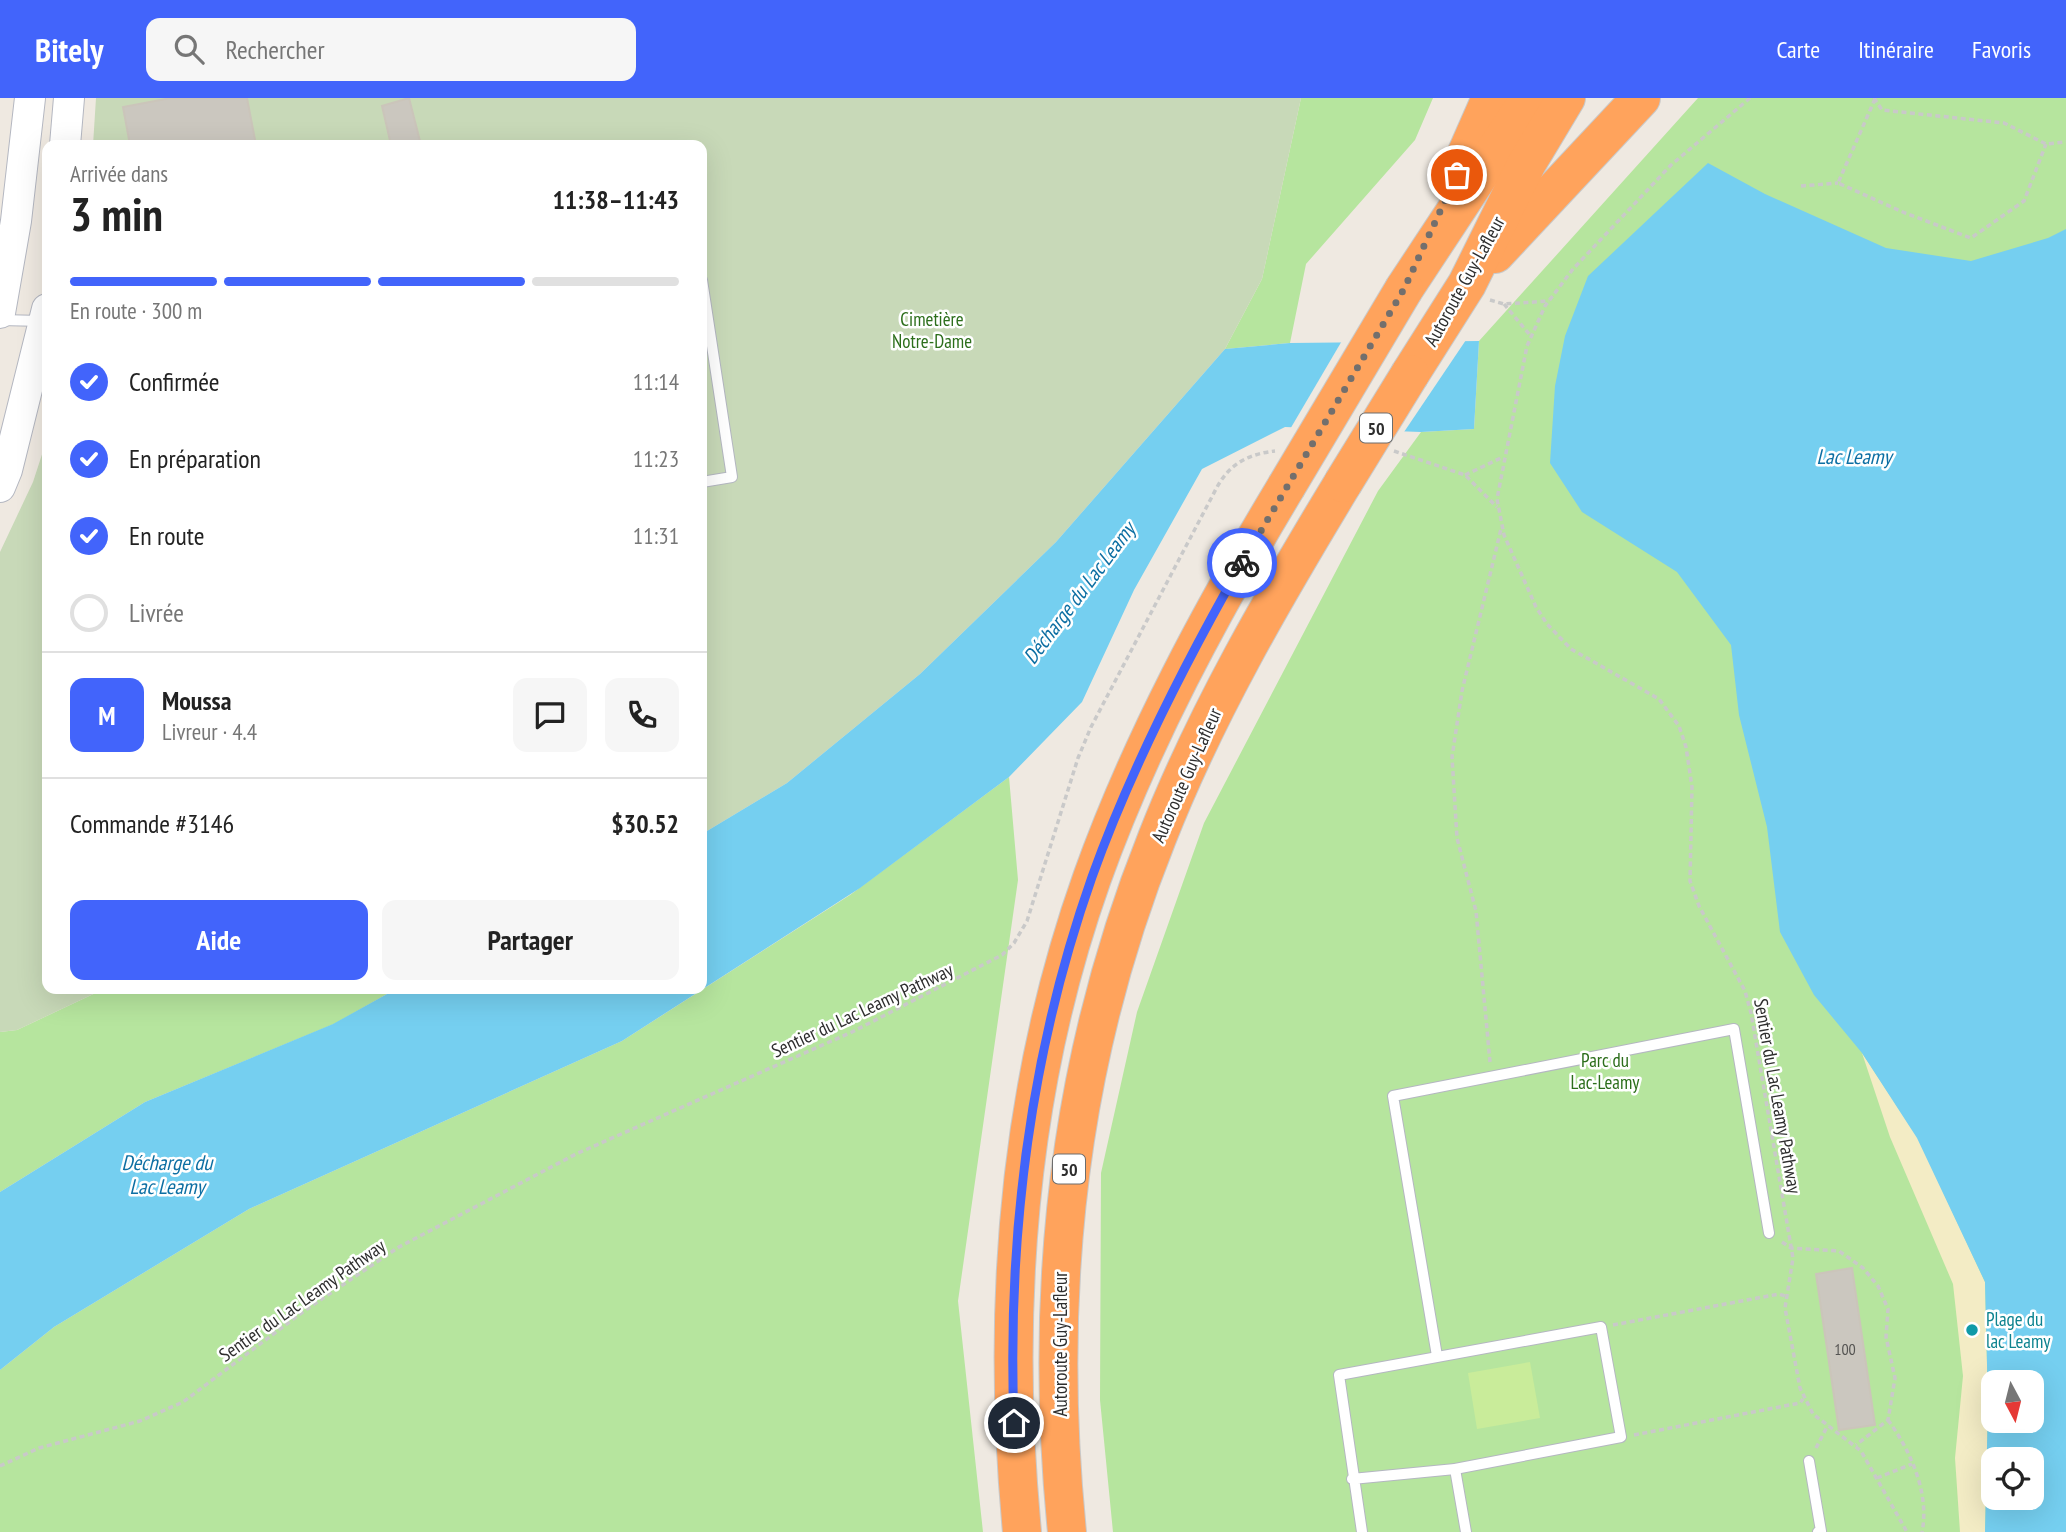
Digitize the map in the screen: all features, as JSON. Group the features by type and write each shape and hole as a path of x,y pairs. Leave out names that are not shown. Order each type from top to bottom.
{"highway":[{"path":"1404,289 1491,98"},
{"name":"50","path":"1022,1532 1013,1395 1014,1268 1026,1149 1052,1013 1092,878 1126,792 1217,608 1286,486 1404,289 1530,98"},
{"name":"Autoroute Guy-Lafleur","path":"1067,1532 1058,1405 1058,1286 1069,1170 1095,1027 1139,886 1191,759 1243,654 1343,483 1478,292 1528,163 1566,98"},
{"path":"1478,292 1641,98"}],"main road":[{"path":"0,313 16,221 30,98"},
{"path":"65,140 69,98"},
{"path":"0,487 7,470 42,331"}],"lane":[{"path":"707,313 732,477 707,481"},
{"path":"0,320 42,315"},
{"path":"1437,1356 1394,1096 1734,1029 1769,1233"},
{"path":"1352,1479 1455,1469 1621,1437 1601,1327 1339,1375 1352,1479 1362,1532"},
{"path":"1810,1461 1821,1531 1818,1532"},
{"path":"1455,1469 1466,1532"}],"path":[{"name":"Sentier du Lac Leamy Pathway","path":"1750,98 1671,165 1573,269 1549,301 1530,336 1503,457 1497,508 1501,527 1536,607 1559,639 1585,658 1659,699 1682,735 1692,787 1690,881 1699,906 1747,998 1791,1248 1793,1264 1785,1296 1797,1376 1804,1398 1814,1414 1856,1445 1908,1532"},
{"path":"1875,98 1882,110 2004,123 2046,144 2066,142"},
{"path":"1838,183 1875,98"},
{"path":"1801,186 1838,183 1905,213 1971,238 2024,201 2046,144"},
{"path":"1478,292 1504,304 1530,336"},
{"path":"1504,304 1549,301"},
{"name":"Sentier du Lac Leamy Pathway","path":"0,1466 39,1448 117,1429 176,1406 195,1395 356,1274 399,1247 576,1154 852,1032 1002,955 1019,937 1027,921 1076,765 1091,727 1222,478 1236,464 1253,455 1287,449"},
{"path":"1387,449 1465,475 1497,508"},
{"path":"1465,475 1503,457"},
{"path":"1492,1076 1486,1042 1483,966 1476,911 1457,838 1452,757 1462,691 1501,527"},
{"path":"1769,1233 1791,1248 1839,1251 1863,1268 1878,1286 1888,1309 1886,1337 1895,1378 1888,1420 1856,1445"},
{"path":"1601,1327 1779,1294 1785,1296"},
{"path":"1621,1437 1800,1403 1804,1398"},
{"path":"1888,1420 1906,1445 1912,1464 1922,1497 1923,1532"},
{"path":"1810,1461 1828,1425"},
{"path":"1877,1478 1912,1464"}],"green space":[{"name":"Cimetière Notre-Dame","path":"96,98 1301,98 1262,279 1225,349 1056,542 920,674 787,783 707,831 707,140 93,140"},
{"path":"1301,98 1433,98 1415,140 1306,264 1290,343 1225,349 1262,279"},
{"name":"Parc du Lac-Leamy","path":"1698,98 2066,98 2066,1532 1113,1532 1100,1400 1101,1173 1137,1012 1204,823 1378,491 1421,432 1474,429 1479,341"},
{"path":"42,454 42,994 93,994 17,1030 0,1032 0,552 33,482"},
{"path":"1009,777 1018,880 958,1301 983,1532 0,1532 0,1370 54,1327 249,1209 622,1041 695,994 707,994 707,987 850,895"},
{"path":"93,994 387,994 334,1024 145,1102 0,1192 0,1032 17,1030"},
{"path":"1530,1362 1540,1418 1477,1429 1468,1373"}],"sand":[{"name":"Plage du lac Leamy","path":"1862,1053 1918,1138 1985,1282 1987,1370 1981,1370 1981,1433 1987,1433 1987,1447 1981,1447 1981,1510 1986,1510 1985,1532 1960,1532 1955,1458 1963,1376 1953,1284 1890,1137"}],"water":[{"name":"Lac Leamy","path":"1708,163 1765,194 1886,248 1971,261 2048,238 2066,229 2066,1532 1985,1532 1986,1510 2044,1510 2044,1447 1987,1447 1987,1433 2044,1433 2044,1370 1987,1370 1985,1282 1917,1138 1862,1053 1814,995 1780,932 1767,827 1739,715 1731,645 1677,572 1582,512 1550,463 1555,386 1565,336 1588,276"},
{"name":"Décharge du Lac Leamy","path":"1479,341 1474,429 1421,432 1285,427 1202,469 1134,590 1082,702 1009,777 860,888 707,986 707,831 787,783 920,674 1056,542 1225,349 1290,343"},
{"name":"Décharge du Lac Leamy","path":"387,994 695,994 622,1041 249,1209 54,1327 0,1370 0,1192 145,1102 333,1024"}],"pier":[{"path":"1468,337 1402,435 1289,431 1343,339"}],"building":[{"path":"171,98 247,98 255,140 129,140 123,107"},
{"path":"409,98 420,140 390,140 382,106"},
{"path":"1852,1268 1875,1425 1839,1430 1816,1274"}],"way so far":[{"path":"1242,563 1262,525 1404,289 1457,175"}],"place":[{"name":"Plage du lac Leamy","path":"1972,1330"}],"route":[{"path":"1014,1423 1012,1315 1016,1241 1028,1135 1046,1036 1092,878 1116,815 1192,655 1242,563"}]}
